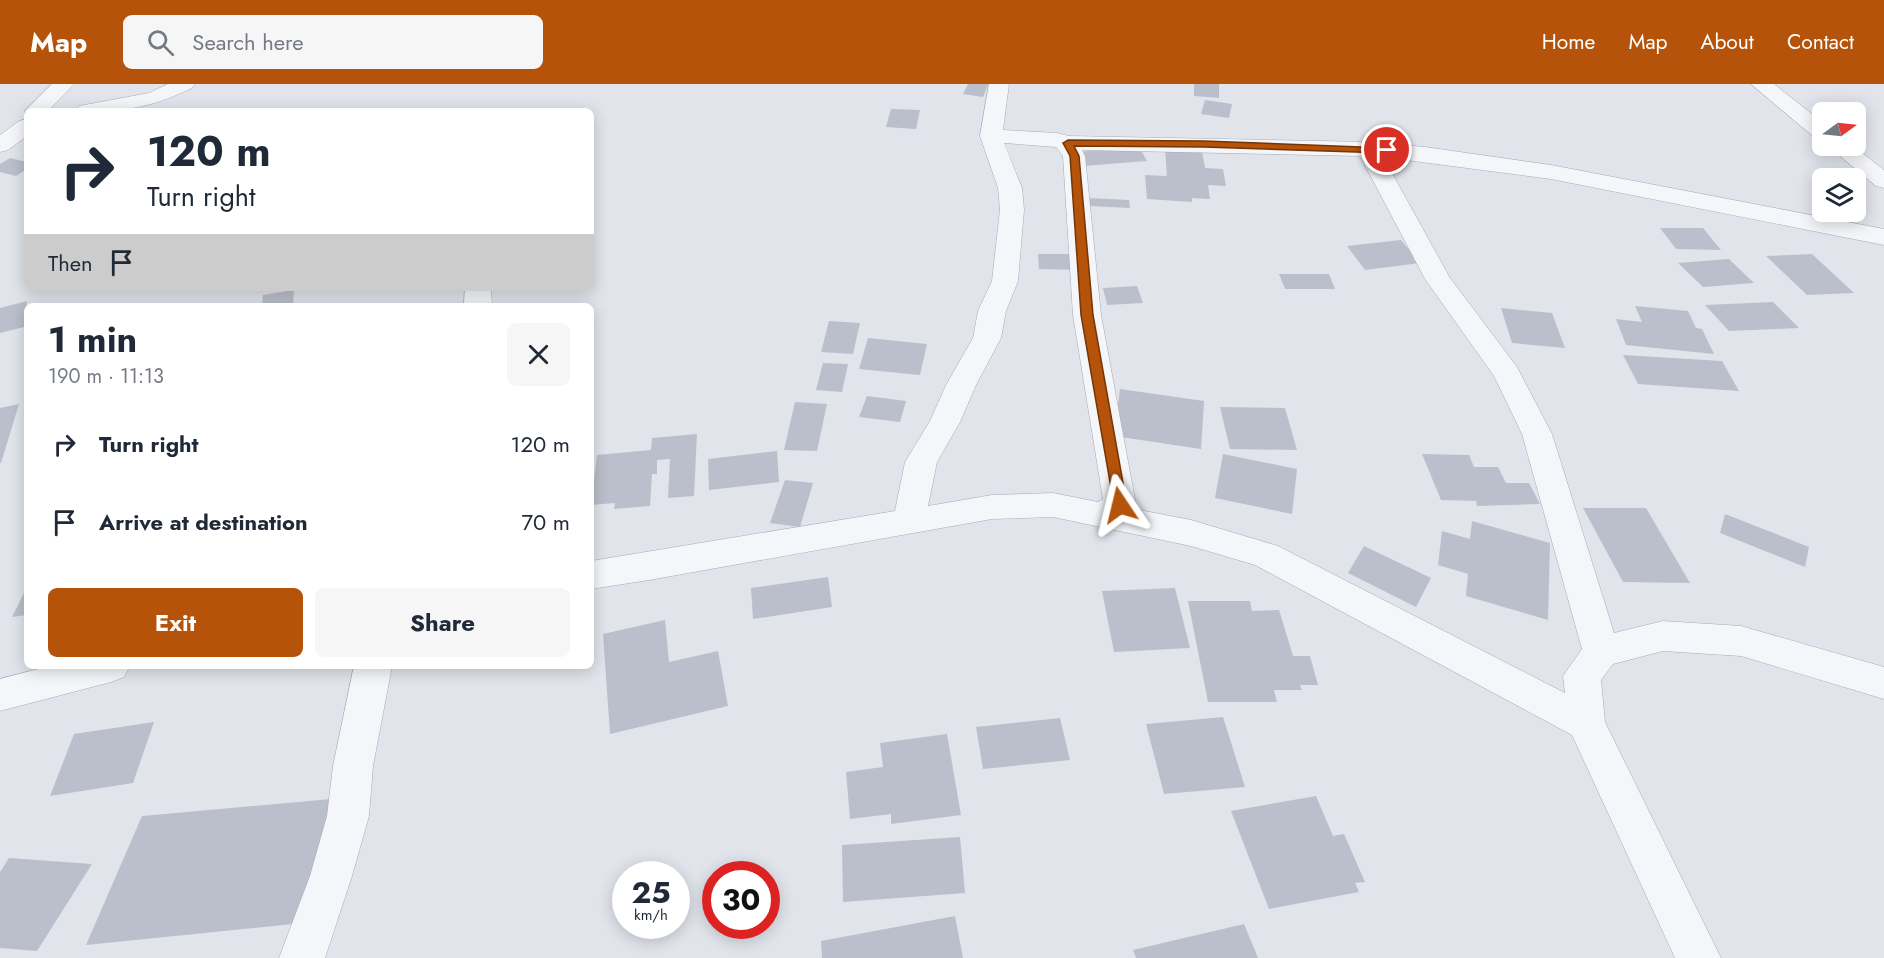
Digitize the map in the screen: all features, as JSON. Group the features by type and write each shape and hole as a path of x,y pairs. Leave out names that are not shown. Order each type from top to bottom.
{"street":[{"path":"42,108 64,84"},
{"path":"103,108 155,98 185,84"},
{"path":"910,521 914,488 921,462 945,422 987,338 992,311 1005,281 1012,210 1010,188 994,152 991,136 999,84"},
{"path":"1761,84 1812,124"},
{"path":"0,145 24,126"},
{"path":"991,136 1057,140 1068,143 1368,149 1425,154 1551,172 1884,237"},
{"path":"1068,143 1074,156 1087,315 1120,505 1100,515"},
{"path":"1368,149 1384,183 1403,211 1438,279 1507,374 1537,434 1602,652"},
{"path":"1852,156 1884,181"},
{"path":"594,575 992,507 1053,505 1191,533 1266,555 1586,723"},
{"path":"1698,958 1586,723 1582,676 1602,652 1663,636 1741,642 1884,683"},
{"path":"0,695 100,669"},
{"path":"302,958 331,876 348,816 353,766 373,669"}],"building":[{"path":"968,84 988,84 983,97 963,94"},
{"path":"1194,84 1219,84 1219,98 1194,96"},
{"path":"1205,100 1232,104 1229,118 1201,114"},
{"path":"891,109 920,110 916,129 886,127"},
{"path":"1139,147 1147,161 1083,166 1077,152"},
{"path":"1165,149 1202,151 1205,168 1223,169 1226,186 1208,185 1210,199 1192,198 1192,202 1147,199 1145,175 1167,176"},
{"path":"10,158 24,161 24,171 16,176 0,172 0,164"},
{"path":"1088,198 1129,200 1130,208 1089,206"},
{"path":"1660,228 1703,228 1721,250 1676,249"},
{"path":"1401,240 1420,263 1365,270 1347,246"},
{"path":"1038,254 1078,254 1080,270 1039,269"},
{"path":"1812,254 1854,293 1807,295 1766,256"},
{"path":"1729,259 1754,283 1703,287 1678,263"},
{"path":"1279,274 1329,274 1335,289 1285,289"},
{"path":"1137,286 1143,303 1107,305 1103,288"},
{"path":"294,291 293,303 262,303 263,295"},
{"path":"27,301 24,303 24,327 0,333 0,308"},
{"path":"1773,302 1799,328 1729,331 1705,305"},
{"path":"1635,306 1688,311 1696,328 1702,329 1714,354 1626,345 1616,319 1642,322"},
{"path":"1501,308 1552,313 1565,348 1512,343"},
{"path":"829,321 860,323 853,354 821,352"},
{"path":"868,338 927,344 920,375 859,369"},
{"path":"1623,355 1722,361 1739,391 1638,384"},
{"path":"823,363 848,364 842,392 816,390"},
{"path":"1120,389 1204,401 1201,449 1114,436"},
{"path":"867,396 906,401 900,422 859,417"},
{"path":"795,402 827,404 817,451 784,450"},
{"path":"19,404 1,463 0,463 0,408"},
{"path":"1220,407 1285,408 1297,450 1230,449"},
{"path":"697,434 694,496 668,498 670,459 657,460 657,474 652,474 650,506 614,509 615,503 594,505 597,455 651,450 652,438"},
{"path":"777,451 779,482 709,490 708,459"},
{"path":"1223,454 1297,469 1292,514 1215,498"},
{"path":"1422,454 1469,455 1474,467 1498,467 1506,483 1529,483 1540,504 1477,506 1476,501 1441,500"},
{"path":"785,480 813,483 800,527 770,523"},
{"path":"1583,508 1646,508 1690,583 1623,582"},
{"path":"1725,514 1809,547 1805,567 1720,533"},
{"path":"1472,521 1550,543 1548,620 1466,596 1468,574 1438,565 1442,531 1470,539"},
{"path":"1364,546 1431,578 1416,607 1348,573"},
{"path":"828,577 832,607 753,619 751,588"},
{"path":"1175,588 1190,648 1114,652 1102,591"},
{"path":"24,593 24,615 12,617"},
{"path":"1188,601 1250,601 1252,611 1279,610 1293,656 1310,656 1318,685 1300,685 1302,690 1274,690 1277,702 1208,702"},
{"path":"665,620 669,662 718,651 728,706 610,734 603,634"},
{"path":"1223,717 1245,787 1164,794 1146,724"},
{"path":"1060,718 1070,760 983,769 976,727"},
{"path":"154,722 133,783 50,796 74,734"},
{"path":"947,734 961,815 891,824 891,814 850,819 846,772 883,767 880,743"},
{"path":"1316,796 1333,836 1344,834 1365,882 1355,883 1359,892 1269,909 1231,811"},
{"path":"342,798 312,899 300,901 293,924 86,945 142,816"},
{"path":"960,837 965,893 843,902 842,845"},
{"path":"9,858 92,864 37,951 0,948 0,872"},
{"path":"955,916 963,958 822,958 821,941"},
{"path":"1244,924 1258,958 1136,958 1133,950"}],"route":[{"path":"1120,505 1087,315 1074,156 1068,143 1204,144 1387,150"}]}
